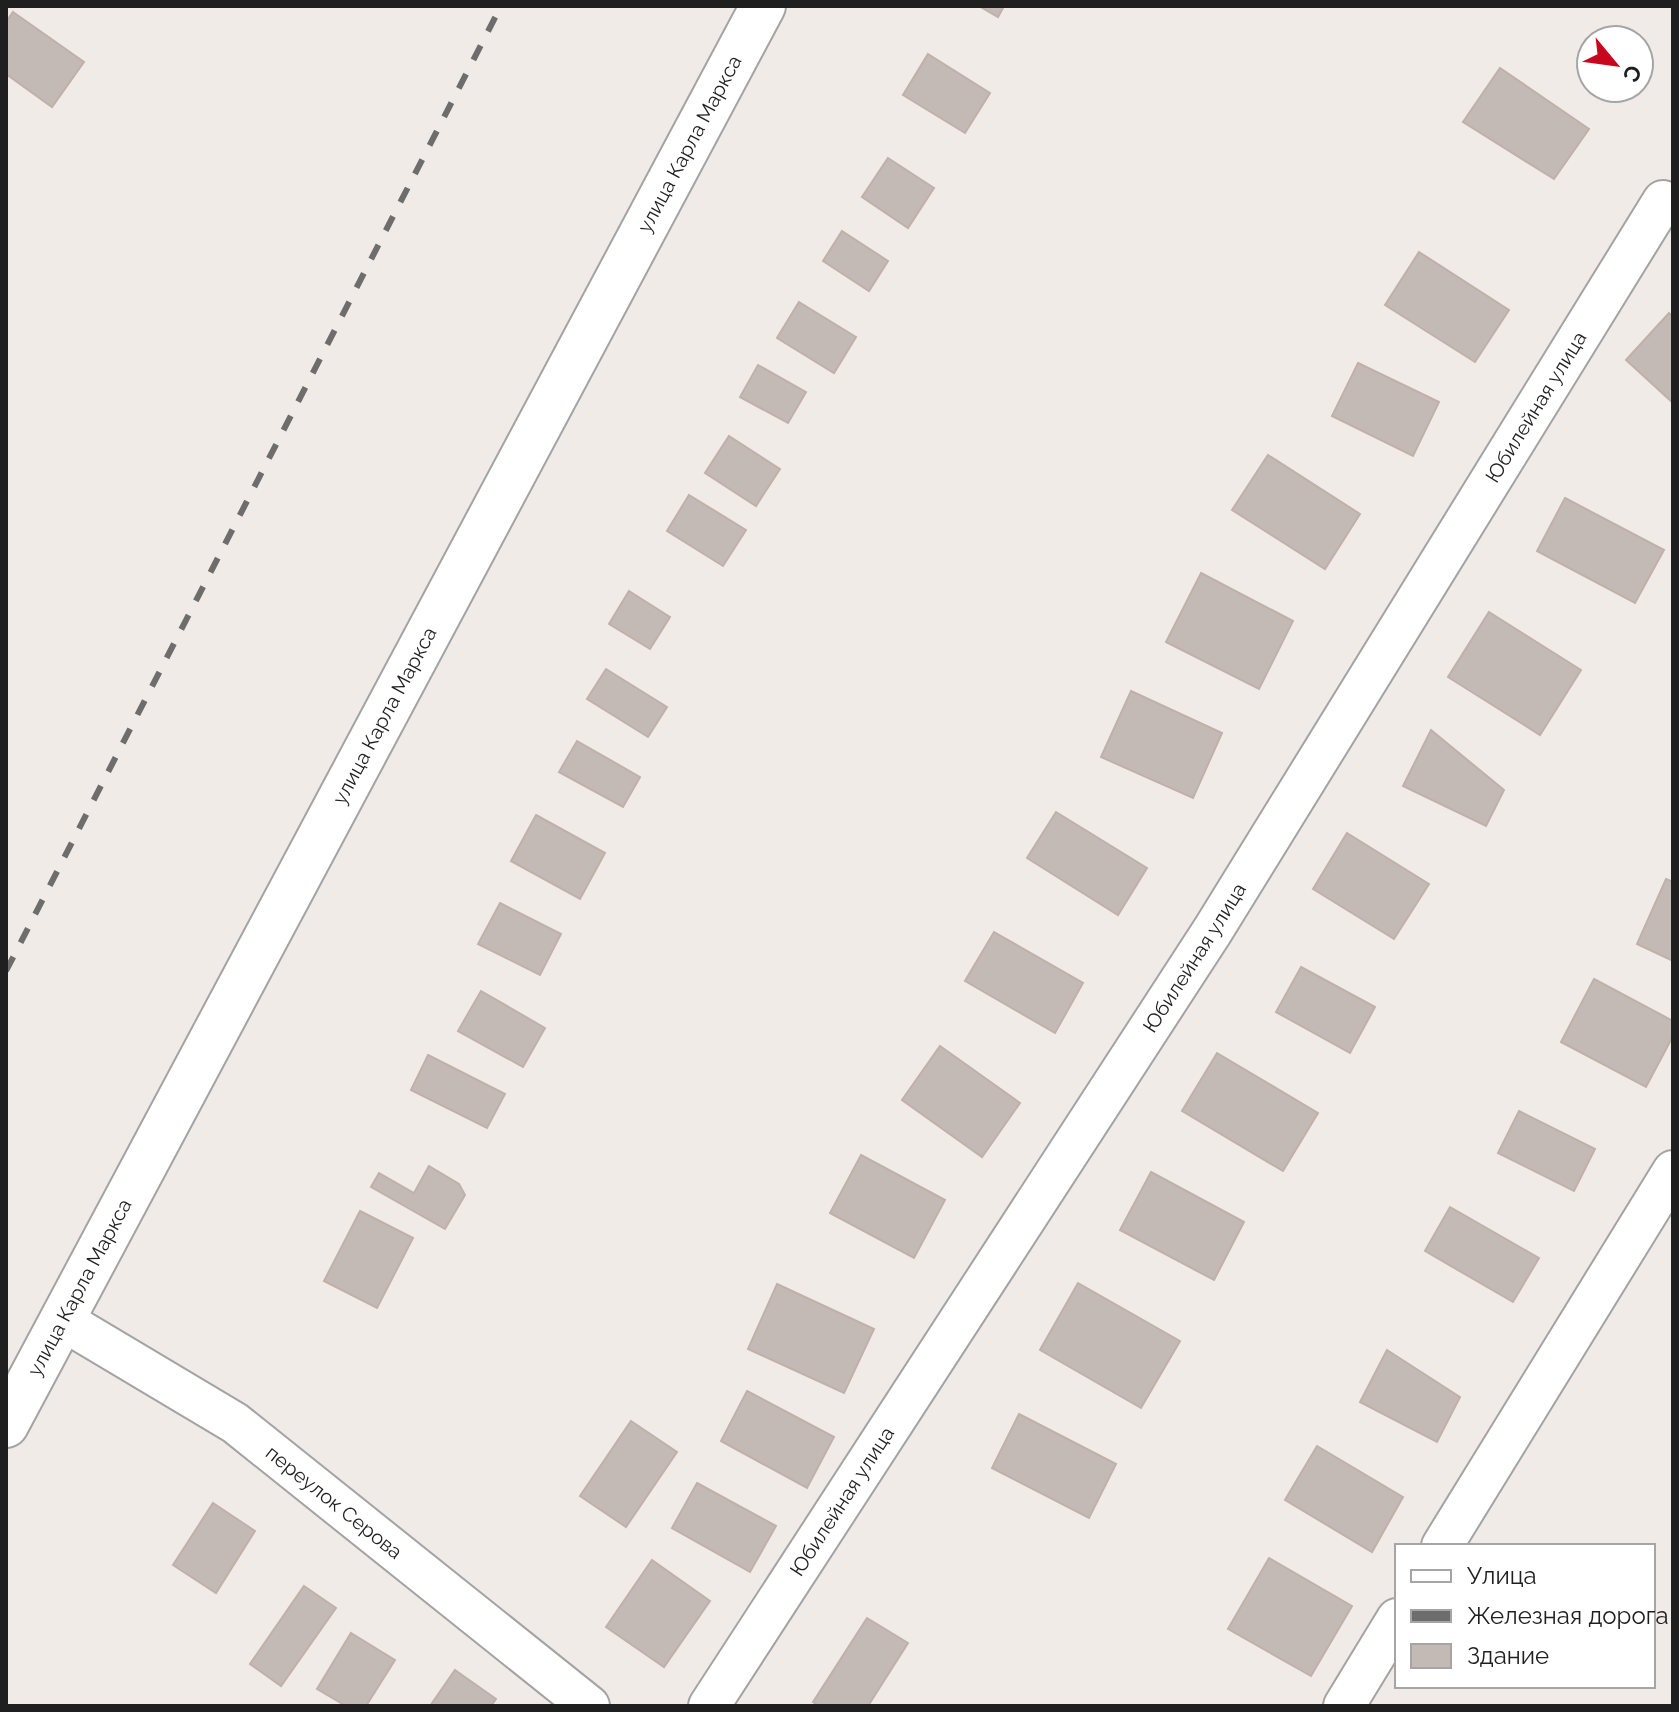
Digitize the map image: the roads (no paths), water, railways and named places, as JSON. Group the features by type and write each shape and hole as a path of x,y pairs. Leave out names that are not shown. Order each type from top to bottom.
{"street":[{"name":"улица Карла Маркса","path":"6,1425 763,6"},
{"name":"Юбилейная улица","path":"709,1706 1213,930 1663,201"},
{"path":"1443,1544 1673,1171"},
{"name":"переулок Серова","path":"64,1321 235,1423 589,1706"},
{"path":"1344,1706 1395,1622"}],"railway":[{"path":"6,971 501,6"}]}
